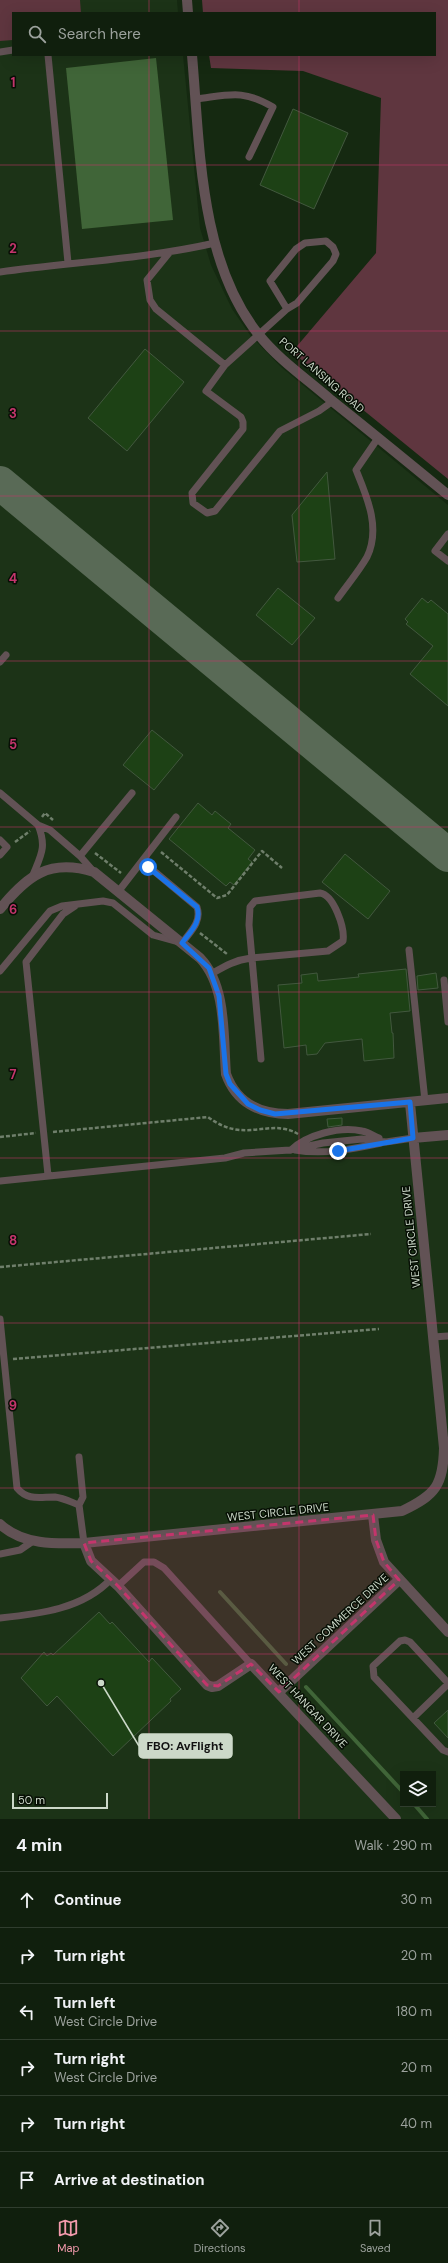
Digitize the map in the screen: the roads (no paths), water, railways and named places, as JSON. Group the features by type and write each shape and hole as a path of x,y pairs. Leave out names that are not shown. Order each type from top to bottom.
{"street":[{"path":"186,0 188,12"},
{"name":"PORT LANSING ROAD","path":"192,56 205,194 215,243 226,278 242,310 259,335 285,362 448,495"},
{"path":"0,909 18,887 33,875 47,869 66,867 82,868 94,872 200,958 209,968 219,996 226,1074 230,1084 248,1104 260,1110 288,1114 448,1098"},
{"name":"WEST CIRCLE DRIVE","path":"0,1524 18,1538 33,1541 84,1543 402,1511 420,1502 435,1488 443,1472 444,1448 410,1102"},
{"path":"413,1138 448,1135"},
{"path":"372,1515 376,1540 384,1562 448,1632"},
{"name":"WEST HANGAR DRIVE","path":"84,1543 91,1562 115,1583 207,1685 212,1687 218,1686 251,1664 279,1692 396,1819"},
{"name":"WEST COMMERCE DRIVE","path":"279,1692 399,1580"}],"lane":[{"path":"0,52 12,50"},
{"path":"48,56 68,263"},
{"path":"196,99 240,93 257,98 274,108 249,157"},
{"path":"287,308 270,281 296,249 306,243 326,241 333,247 336,254 333,261 297,303 287,308 226,366 206,391 240,417 243,422 243,429 192,493 193,503 207,513 215,511 280,431 319,412 333,401"},
{"path":"0,272 68,263 104,261 169,253 215,243"},
{"path":"169,253 147,280 150,300 156,309 226,366"},
{"path":"338,598 367,556 372,532 372,510 356,470 378,438"},
{"path":"448,534 435,551 448,561"},
{"path":"0,662 6,655"},
{"path":"0,793 38,825 50,830 80,856 94,872"},
{"path":"80,856 132,793"},
{"path":"118,892 176,817"},
{"path":"33,875 42,851 44,840 38,825"},
{"path":"0,840 7,847 0,855"},
{"path":"0,971 50,911 62,906 103,901 113,903 153,935 182,943 198,922 200,915 197,907 142,862"},
{"path":"211,974 231,962 251,958 328,951 338,945 343,941 344,933 331,898 326,894 320,893 255,900 250,907 251,958 261,1059"},
{"path":"48,1175 45,1132 26,962 63,914 80,904"},
{"path":"409,950 425,1101"},
{"path":"444,980 448,1022"},
{"path":"0,1180 225,1158 244,1153 290,1150 322,1143 362,1139 386,1142 413,1138"},
{"path":"0,1319 16,1488 22,1494 37,1499 63,1498 79,1505"},
{"path":"433,1338 448,1336"},
{"path":"79,1457 83,1498 79,1505 84,1543"},
{"path":"0,1554 20,1550 33,1541"},
{"path":"0,1618 39,1614 60,1609 115,1583 144,1562 154,1562 164,1568 251,1664"},
{"path":"413,1718 448,1683 410,1642 405,1640 400,1641 373,1666 374,1677 443,1750 448,1752"}],"waterway":[{"path":"220,1592 286,1664"},
{"path":"306,1687 400,1789"},
{"path":"417,1807 427,1819"}],"place":[{"name":"FBO: AvFlight","path":"101,1683"}]}
